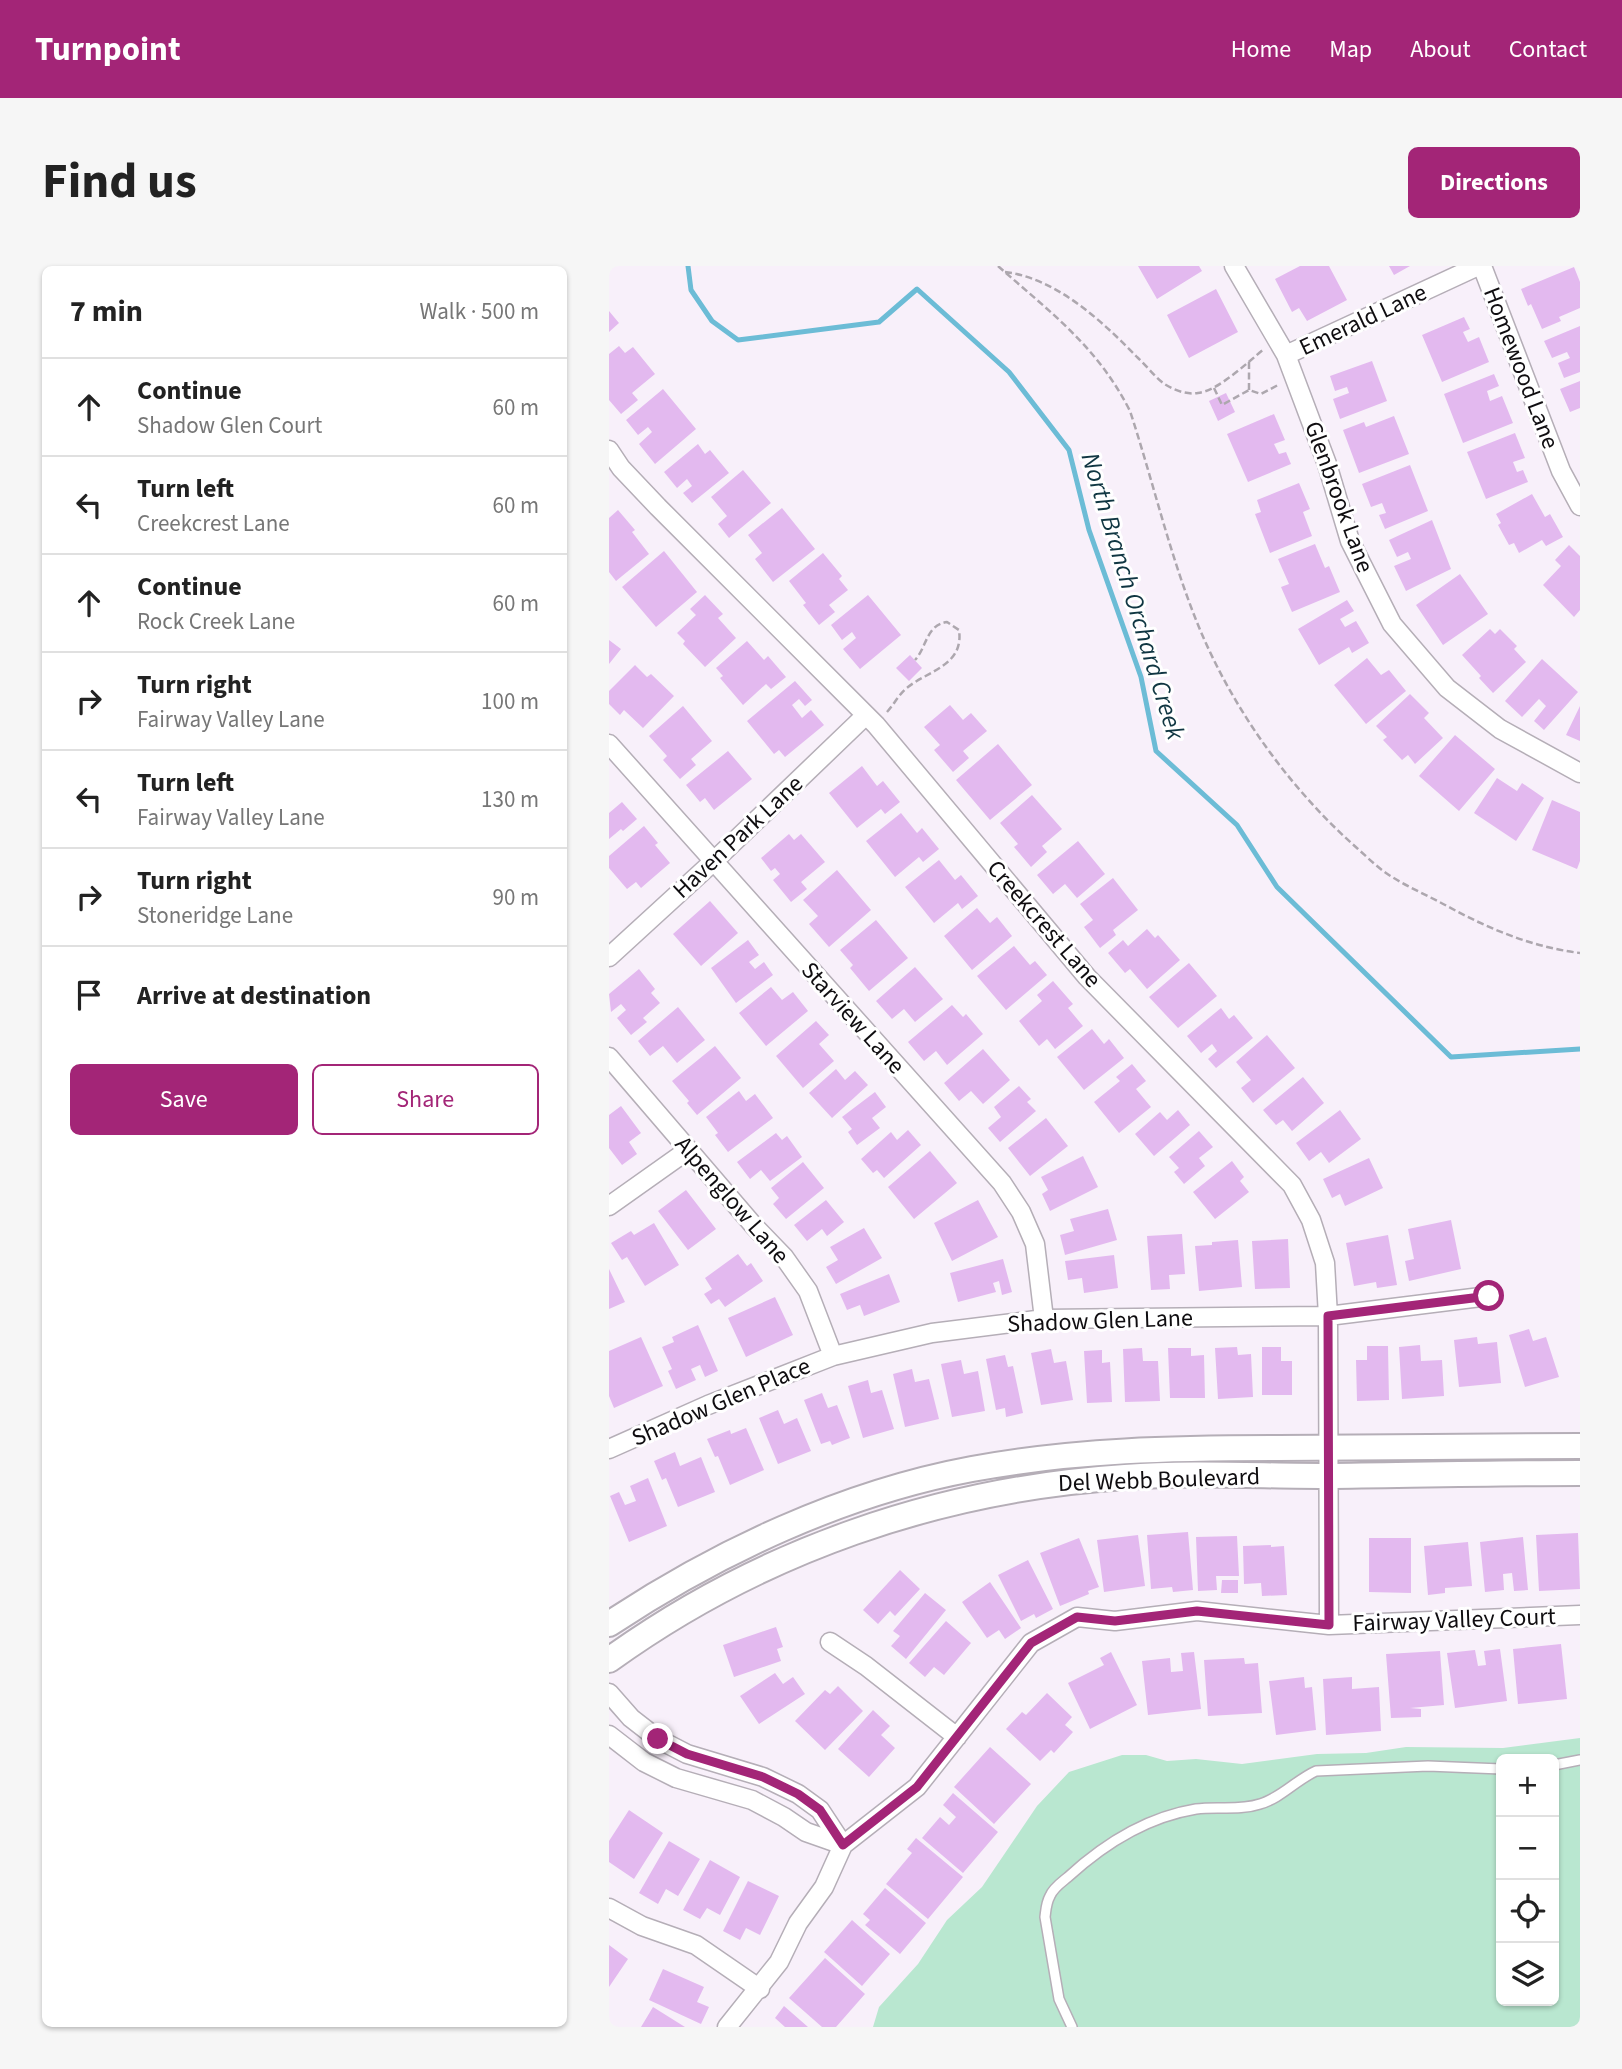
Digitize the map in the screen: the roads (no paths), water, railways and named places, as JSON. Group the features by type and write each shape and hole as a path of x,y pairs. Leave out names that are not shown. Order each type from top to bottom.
{"street":[{"name":"Glenbrook Lane","path":"1234,266 1282,347 1295,376 1327,464 1350,541 1392,624 1447,688 1500,729 1580,772"},
{"name":"Emerald Lane","path":"1282,347 1480,266"},
{"name":"Homewood Lane","path":"1480,266 1561,471 1580,506"},
{"name":"Creekcrest Lane","path":"609,450 621,468 658,508 871,720 1087,976 1292,1185 1311,1220 1325,1263 1328,1316 1329,1625"},
{"name":"Haven Park Lane","path":"609,957 871,720"},
{"name":"Starview Lane","path":"609,744 1002,1183 1021,1212 1035,1244 1044,1319"},
{"name":"Alpenglow Lane","path":"609,1057 784,1257 808,1290 833,1356"},
{"path":"609,1206 688,1150"},
{"name":"Shadow Glen Lane","path":"833,1356 932,1333 1044,1319 1328,1316 1489,1296"},
{"name":"Shadow Glen Place","path":"609,1449 708,1405 833,1356"},
{"name":"Del Webb Boulevard","path":"609,1660 655,1627 743,1578 858,1530 900,1515 947,1503 1049,1484 1127,1476 1580,1446"},
{"name":"Del Webb Boulevard","path":"609,1623 730,1553 804,1521 891,1490 971,1469 1087,1453 1187,1448 1327,1462 1580,1473"},
{"name":"Fairway Valley Court","path":"843,1845 917,1787 1031,1643 1077,1617 1115,1621 1197,1611 1329,1625 1580,1615"},
{"path":"830,1642 866,1666 957,1737"},
{"path":"609,1693 631,1718 658,1739 687,1754 763,1777 798,1794 820,1810 843,1845"},
{"path":"609,1735 644,1762 676,1778 752,1800 806,1832 843,1845"},
{"path":"727,2027 779,1962 798,1923 824,1888 843,1845"},
{"path":"609,1908 642,1926 696,1945 760,1989"}],"lane":[{"path":"1559,1764 1580,1760"},
{"path":"1072,2027 1059,1999 1045,1917 1046,1905 1051,1893 1092,1855 1113,1840 1178,1813 1263,1804 1274,1800 1309,1774 1326,1770 1428,1766 1496,1769"}],"waterway":[{"name":"North Branch Orchard Creek","path":"688,266 691,290 712,321 738,340 879,322 917,289 1009,372 1069,450 1089,530 1141,677 1156,751 1237,825 1277,887 1451,1057 1580,1049"}]}
